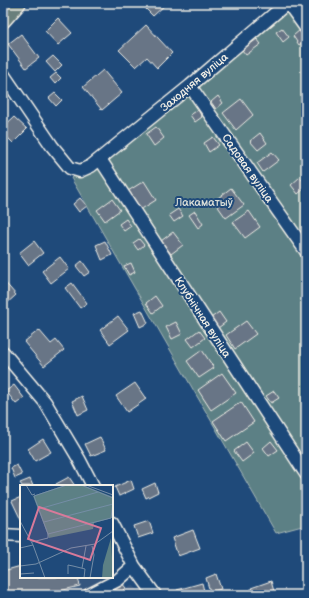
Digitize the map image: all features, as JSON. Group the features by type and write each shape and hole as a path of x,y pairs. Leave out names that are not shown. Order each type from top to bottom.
{"main road":[{"path":"3,20 18,3"}],"street":[{"path":"288,3 306,28"},
{"name":"Заходняя вуліца","path":"3,74 52,146 70,168 80,171 91,166 100,159 190,86 288,3"},
{"name":"Садовая вуліца","path":"190,86 306,251"},
{"name":"Клубнічная вуліца","path":"100,159 306,474"},
{"path":"3,352 45,402 79,459 92,485"},
{"path":"113,525 134,566 155,595"},
{"path":"3,536 20,536"},
{"path":"89,595 118,580 134,566"}],"shaded area":[{"path":"20,565 20,578 113,578 113,574 126,588 133,586 141,595 3,595 3,570"}],"green space":[{"name":"Лакаматыў","path":"280,3 306,3 306,525 276,533 71,178"}],"building":[{"path":"140,3 163,3 165,5 153,16"},
{"path":"58,18 72,33 58,45 45,31"},
{"path":"146,25 172,53 157,68 147,57 136,67 119,50"},
{"path":"282,28 289,37 283,42 276,32"},
{"path":"300,30 306,40 299,45 293,36"},
{"path":"21,34 39,58 26,68 8,44"},
{"path":"257,39 261,44 246,55 242,50"},
{"path":"53,56 62,65 55,72 46,62"},
{"path":"103,70 122,93 102,110 83,87"},
{"path":"56,73 61,78 55,84 50,78"},
{"path":"55,93 62,100 56,106 49,98"},
{"path":"218,96 223,103 216,109 211,102"},
{"path":"241,99 253,115 236,130 223,113"},
{"path":"198,110 202,117 195,122 190,115"},
{"path":"14,117 27,129 13,143 3,133 3,127"},
{"path":"156,127 164,138 154,146 146,134"},
{"path":"260,133 267,143 258,150 250,141"},
{"path":"213,137 219,145 209,152 204,143"},
{"path":"272,152 279,160 263,172 257,163"},
{"path":"300,177 306,187 298,194 291,185"},
{"path":"144,181 156,200 140,210 128,191"},
{"path":"231,188 244,205 226,218 214,201"},
{"path":"80,198 87,206 79,212 73,204"},
{"path":"112,199 120,210 105,221 97,210"},
{"path":"178,209 183,216 174,222 169,215"},
{"path":"195,211 203,224 198,228 189,215"},
{"path":"249,211 260,227 245,238 233,222"},
{"path":"126,219 131,226 124,231 119,224"},
{"path":"173,232 183,245 171,254 161,241"},
{"path":"139,239 144,245 138,250 133,243"},
{"path":"34,241 43,253 28,265 19,253"},
{"path":"105,241 112,255 102,260 96,245"},
{"path":"60,257 69,269 51,283 42,271"},
{"path":"82,261 90,272 84,276 76,266"},
{"path":"131,263 135,272 129,275 124,266"},
{"path":"3,273 6,277 3,280"},
{"path":"3,280 16,295 5,305 3,303"},
{"path":"72,283 87,303 80,308 65,288"},
{"path":"155,296 162,306 153,313 146,303"},
{"path":"142,310 148,323 140,327 134,313"},
{"path":"219,312 226,322 218,328 211,318"},
{"path":"118,316 129,330 110,344 100,330"},
{"path":"246,321 256,334 235,349 226,335"},
{"path":"176,322 182,334 172,339 166,327"},
{"path":"39,330 51,344 56,340 64,350 44,366 24,342"},
{"path":"199,330 205,338 193,347 187,339"},
{"path":"202,350 214,368 199,378 187,361"},
{"path":"222,373 236,393 211,410 198,390"},
{"path":"135,383 146,399 127,412 116,396"},
{"path":"14,385 24,398 16,404 6,391"},
{"path":"274,391 279,398 271,403 266,396"},
{"path":"82,396 88,410 78,415 72,401"},
{"path":"241,402 254,422 226,441 213,421"},
{"path":"100,437 106,450 91,456 85,444"},
{"path":"43,439 51,452 35,461 28,449"},
{"path":"271,441 278,450 269,456 263,448"},
{"path":"246,442 254,453 242,462 234,451"},
{"path":"17,465 22,475 15,478 11,468"},
{"path":"69,477 74,485 56,485"},
{"path":"30,479 33,485 21,485 20,483"},
{"path":"131,480 134,489 119,496 115,487"},
{"path":"155,483 158,492 146,498 142,489"},
{"path":"20,497 20,518 12,501"},
{"path":"149,521 153,533 138,538 134,526"},
{"path":"193,530 200,548 178,556 172,538"},
{"path":"20,566 20,578 78,578 80,586 43,595 3,595 3,571"},
{"path":"216,574 221,589 210,592 206,578"},
{"path":"271,581 275,595 254,595 251,588"},
{"path":"121,582 126,588 120,594 114,588"},
{"path":"202,583 204,591 189,595 178,595 177,590"}]}
